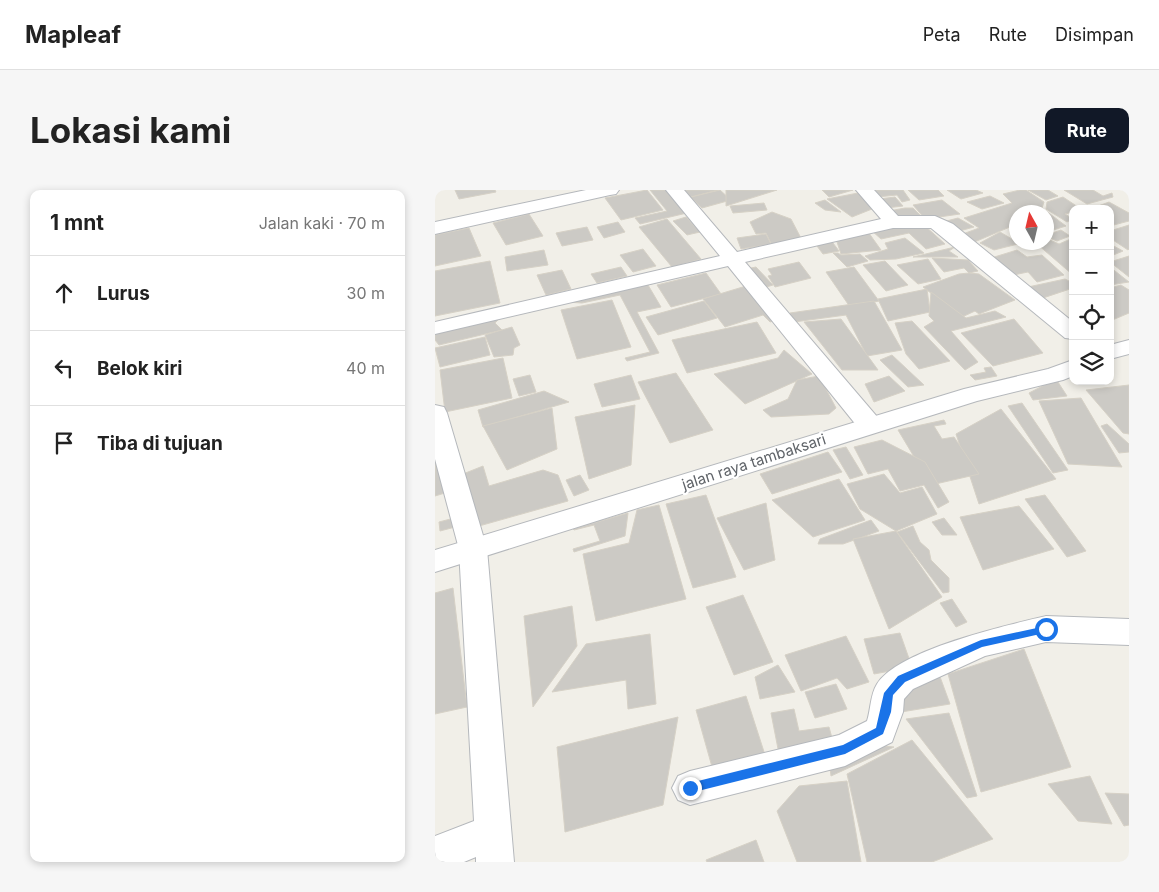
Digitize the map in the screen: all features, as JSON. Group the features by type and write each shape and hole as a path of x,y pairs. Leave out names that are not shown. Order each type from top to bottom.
{"street":[{"path":"435,228 610,190"},
{"path":"675,190 870,425"},
{"path":"865,190 893,222"},
{"path":"435,328 732,257 893,222 935,222 946,228 1069,330"},
{"path":"1114,351 1129,347"},
{"name":"jalan raya tambaksari","path":"435,561 972,394 1055,375 1069,369"},
{"path":"435,413 473,549 494,847 435,856"},
{"path":"690,788 845,750 879,731 886,712 889,693 902,679 981,644 1046,629 1129,632"}],"building":[{"path":"455,190 495,190 496,192 459,199"},
{"path":"647,190 663,210 621,220 605,198"},
{"path":"650,190 667,190 687,213 640,224 635,218 667,211"},
{"path":"683,190 718,190 691,197"},
{"path":"720,190 731,200 702,208 691,197"},
{"path":"726,190 777,190 726,206"},
{"path":"822,190 853,190 829,197"},
{"path":"872,190 903,190 910,200 902,202 897,195 877,197"},
{"path":"908,190 938,190 944,196 919,200"},
{"path":"947,190 976,190 983,193 961,199"},
{"path":"1026,190 1044,202 1043,205 1009,205 1009,227 972,243 952,238 979,228 964,218 1012,203 1003,194"},
{"path":"1028,190 1048,190 1058,196 1046,200"},
{"path":"1064,190 1093,190 1103,196 1112,193 1113,197 1087,204"},
{"path":"858,193 877,207 852,217 827,199"},
{"path":"990,196 1004,203 982,209 967,202"},
{"path":"895,197 903,206 886,208 879,199"},
{"path":"1063,197 1075,205 1069,205 1069,213 1065,214 1069,216 1069,221 1067,222 1054,214 1054,205 1047,205 1047,202"},
{"path":"825,200 841,212 825,210 815,203"},
{"path":"942,200 960,214 925,219 913,205"},
{"path":"1109,202 1129,213 1129,221 1114,225 1114,205 1101,205"},
{"path":"764,203 767,210 733,213 730,206"},
{"path":"913,208 921,216 899,221 889,211"},
{"path":"772,212 791,219 803,242 772,246 766,233 756,234 750,222"},
{"path":"529,214 543,236 506,245 493,223"},
{"path":"686,217 700,232 687,235 673,221"},
{"path":"1054,217 1066,226 1054,230"},
{"path":"958,218 974,227 941,236 931,225"},
{"path":"667,219 701,259 672,267 639,227"},
{"path":"618,222 625,232 604,238 597,227"},
{"path":"924,225 945,244 926,249 909,233 881,239 871,230"},
{"path":"1129,225 1128,250 1114,241 1114,230"},
{"path":"587,227 593,240 562,246 556,233"},
{"path":"469,228 481,256 435,266 435,235"},
{"path":"866,229 881,250 841,254 835,236"},
{"path":"1061,230 1069,236 1057,241 1054,240 1054,232"},
{"path":"1000,232 1009,237 1009,246 994,250 980,243"},
{"path":"766,234 771,244 741,249 737,238"},
{"path":"905,238 924,253 896,259 870,260 865,256 888,249 885,243"},
{"path":"830,239 839,251 823,254 814,242"},
{"path":"1069,240 1069,272 1044,250 1054,250 1054,242 1059,244"},
{"path":"1114,246 1123,251 1114,255"},
{"path":"955,247 949,251 958,257 913,257"},
{"path":"643,249 656,266 633,272 620,255"},
{"path":"544,250 548,265 507,271 505,257"},
{"path":"1017,250 1027,257 1042,255 1064,275 1037,282 1028,272 994,279 975,263"},
{"path":"833,253 841,255 860,254 868,261 847,267"},
{"path":"1129,256 1129,277 1114,265 1114,261"},
{"path":"932,258 968,260 978,271 969,273 964,268 944,272"},
{"path":"928,259 941,279 918,284 897,265"},
{"path":"490,261 500,303 435,316 435,271"},
{"path":"885,261 908,285 886,291 863,265"},
{"path":"799,262 811,278 775,287 768,276 772,275 768,269"},
{"path":"621,267 627,276 597,283 591,274"},
{"path":"756,267 773,285 763,288 746,269"},
{"path":"854,267 879,301 850,307 826,272"},
{"path":"562,270 571,289 546,295 537,275"},
{"path":"1114,270 1129,282 1114,284"},
{"path":"706,273 721,294 671,307 657,285"},
{"path":"959,274 979,274 1015,300 979,314 975,311 962,317 923,287"},
{"path":"667,279 648,285 661,307 637,312 659,353 627,361 625,358 650,352 620,295 582,303 566,302"},
{"path":"1065,279 1069,281 1069,289 1040,299 1028,287"},
{"path":"1121,285 1129,290 1129,313 1114,319 1114,295 1114,287"},
{"path":"746,286 777,320 770,322 763,315 725,327 703,299"},
{"path":"927,289 930,312 888,321 878,299"},
{"path":"931,292 966,318 995,311 1006,317 951,331 978,362 965,370 924,327 934,321 929,316"},
{"path":"612,300 631,347 577,359 561,310"},
{"path":"704,301 717,318 658,335 646,317"},
{"path":"874,301 902,350 867,356 846,315 794,322 790,313"},
{"path":"503,315 495,323 502,330 439,345 435,340 435,330"},
{"path":"841,319 878,370 842,370 804,322"},
{"path":"1014,319 1043,353 993,366 961,333"},
{"path":"912,321 950,361 919,369 906,354 895,323"},
{"path":"757,322 776,353 687,373 672,340"},
{"path":"512,327 520,345 514,348 513,355 494,357 485,335"},
{"path":"485,337 490,355 440,367 435,348"},
{"path":"784,350 812,374 745,404 714,374 778,358"},
{"path":"892,355 924,385 908,387 880,360"},
{"path":"503,358 512,398 445,412 440,370"},
{"path":"991,367 997,376 975,380 970,375 986,372 984,368"},
{"path":"676,373 713,430 670,443 638,382"},
{"path":"530,375 536,392 519,396 513,379"},
{"path":"631,375 640,399 602,407 594,384"},
{"path":"819,376 836,408 829,414 771,417 763,410 788,399 797,380"},
{"path":"889,376 905,391 874,402 865,384"},
{"path":"1056,379 1067,396 1033,400 1029,393"},
{"path":"1129,385 1129,434 1123,433 1086,390"},
{"path":"544,391 569,402 483,427 478,410"},
{"path":"1081,398 1122,467 1068,464 1039,401"},
{"path":"1022,403 1068,470 1053,473 1008,406"},
{"path":"635,405 631,465 589,479 575,417"},
{"path":"552,408 557,449 507,470 483,426"},
{"path":"1001,409 1056,479 979,504 956,434"},
{"path":"944,420 946,424 934,426 942,439 954,437 979,474 931,485 898,430"},
{"path":"1107,424 1129,444 1129,452 1119,453 1101,426"},
{"path":"882,440 925,462 949,502 938,508 924,485 900,491 888,469 868,474 854,447"},
{"path":"846,447 863,475 850,479 833,450"},
{"path":"828,452 842,472 772,494 760,474"},
{"path":"435,455 445,493 435,496"},
{"path":"483,466 489,486 543,470 558,475 568,501 479,526 463,474"},
{"path":"884,474 900,493 922,487 937,514 896,531 860,509 847,484"},
{"path":"580,475 589,490 574,496 566,480"},
{"path":"839,479 865,520 813,537 772,500"},
{"path":"706,495 736,577 693,588 666,504"},
{"path":"1045,495 1086,551 1067,557 1025,499"},
{"path":"766,503 775,560 744,570 717,518"},
{"path":"659,505 686,599 596,621 583,554 629,543 637,510"},
{"path":"1019,506 1054,549 983,570 960,517"},
{"path":"628,513 625,536 574,552 573,549 600,541 594,525 573,529"},
{"path":"458,517 459,526 440,531 439,522"},
{"path":"944,518 957,535 942,535 932,522"},
{"path":"871,520 879,531 843,544 818,544 820,539"},
{"path":"913,526 920,542 929,550 931,560 949,578 949,592 943,593 897,532"},
{"path":"896,531 942,597 889,629 853,539"},
{"path":"453,588 467,707 435,714 435,593"},
{"path":"743,595 773,662 734,675 706,607"},
{"path":"952,599 967,622 956,627 940,603"},
{"path":"572,606 577,646 533,707 524,616"},
{"path":"900,633 912,667 874,674 864,639"},
{"path":"650,634 656,704 628,709 626,680 552,692 586,644"},
{"path":"846,636 869,682 847,689 837,678 801,691 785,655"},
{"path":"1024,649 1071,767 981,792 948,674"},
{"path":"778,665 795,692 760,699 755,677"},
{"path":"939,674 950,704 895,713 897,692"},
{"path":"836,684 847,709 815,718 805,692"},
{"path":"746,696 766,758 714,774 696,710"},
{"path":"794,709 799,731 829,727 835,749 780,759 771,713"},
{"path":"949,713 977,796 967,798 906,719"},
{"path":"678,717 663,805 565,832 557,747"},
{"path":"912,740 993,839 932,862 867,862 847,774"},
{"path":"872,745 894,747 831,776 829,760"},
{"path":"1090,776 1112,824 1078,821 1048,784"},
{"path":"847,781 861,862 797,862 777,811 799,786"},
{"path":"1105,793 1129,794 1129,825 1124,826"},
{"path":"756,840 764,862 707,862 706,860"}],"route":[{"path":"690,788 845,750 879,731 886,712 889,693 902,679 981,644 1046,629"}]}
